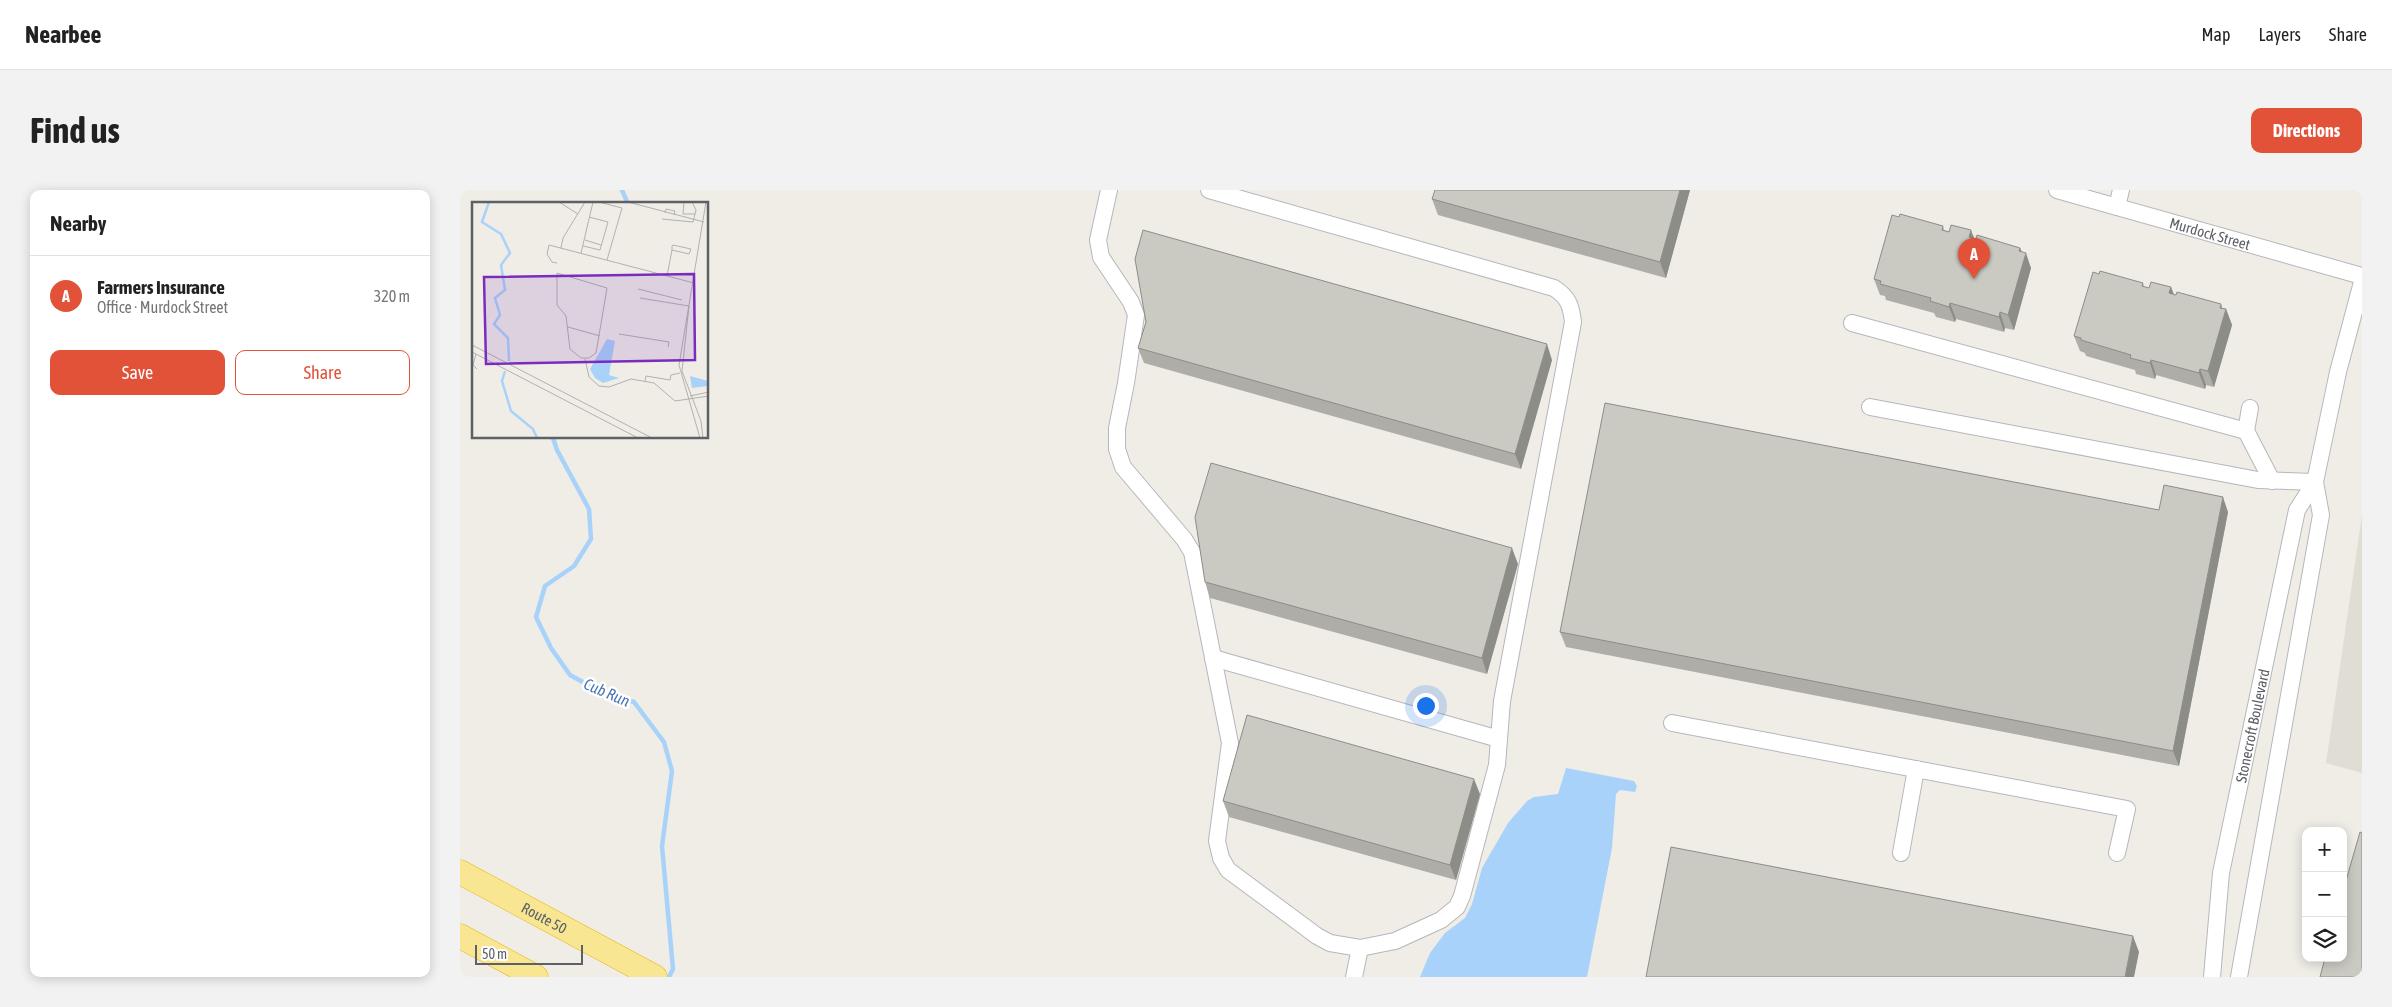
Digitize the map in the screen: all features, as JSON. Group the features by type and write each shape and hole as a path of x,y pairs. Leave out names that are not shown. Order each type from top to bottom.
{"highway":[{"name":"Route 50","path":"460,872 655,977"},
{"path":"460,936 536,977"}],"street":[{"path":"1109,190 1098,240 1101,257 1131,302 1136,315 1128,375 1117,428 1116,449 1122,467 1184,539 1192,552 1230,743 1217,841 1224,864 1317,936 1330,943 1360,948 1396,941 1441,920 1457,907 1462,896 1498,765 1504,692 1572,322 1571,306 1564,294 1554,288 1209,190"},
{"name":"Murdock Street","path":"2058,190 2362,276"},
{"path":"2118,207 2121,190"},
{"name":"Stonecroft Boulevard","path":"2212,977 2221,873 2297,510 2315,482 2338,372 2362,282"},
{"path":"1852,323 2246,431"},
{"path":"1870,407 2248,478 2315,482"},
{"path":"2250,408 2246,431 2272,480"},
{"name":"Stonecroft Boulevard","path":"2239,977 2321,515 2315,482"},
{"path":"1213,658 1499,739"},
{"path":"1672,723 2127,809 2117,853"},
{"path":"1901,853 1916,769"},
{"path":"1354,977 1360,948"}],"shaded area":[{"path":"2362,515 2362,773 2326,763"}],"water":[{"path":"1566,768 1634,781 1637,786 1635,792 1620,790 1616,794 1612,848 1587,977 1420,977 1430,953 1445,933 1465,918 1472,904 1482,868 1508,823 1527,801 1534,797 1558,794"}],"building":[{"path":"1435,190 1680,190 1660,262 1432,199"},
{"path":"1900,214 1943,226 1942,230 1949,232 1951,225 1971,230 1969,237 1976,239 1977,235 2020,248 2019,251 2026,253 2008,315 2000,312 1999,317 1950,303 1949,307 1930,301 1931,298 1880,284 1881,281 1874,279 1892,215 1899,217"},
{"path":"1143,230 1547,344 1515,454 1138,348 1146,322 1135,259"},
{"path":"2100,271 2143,283 2142,286 2149,288 2151,282 2171,287 2169,293 2176,295 2177,292 2221,304 2220,308 2226,309 2208,371 2200,369 2199,373 2151,360 2150,363 2130,358 2131,355 2081,340 2081,338 2074,336 2093,272 2099,274"},
{"path":"1605,403 2159,510 2164,485 2223,497 2173,751 1560,632"},
{"path":"1211,463 1512,548 1482,658 1205,582 1195,517"},
{"path":"1247,715 1474,779 1450,865 1223,801"},
{"path":"2360,832 2362,833 2362,977 2320,977 2324,962 2347,962 2347,877"},
{"path":"1671,847 2133,936 2125,977 1646,977"}],"waterway":[{"name":"Cub Run","path":"622,190 627,202"},
{"name":"Cub Run","path":"553,439 557,450 589,509 591,539 574,566 545,586 536,617 551,648 570,675 601,692 634,702 664,742 672,771 662,846 673,969 669,977"}],"place":[{"name":"Farmers Insurance","path":"1974,279"}]}
